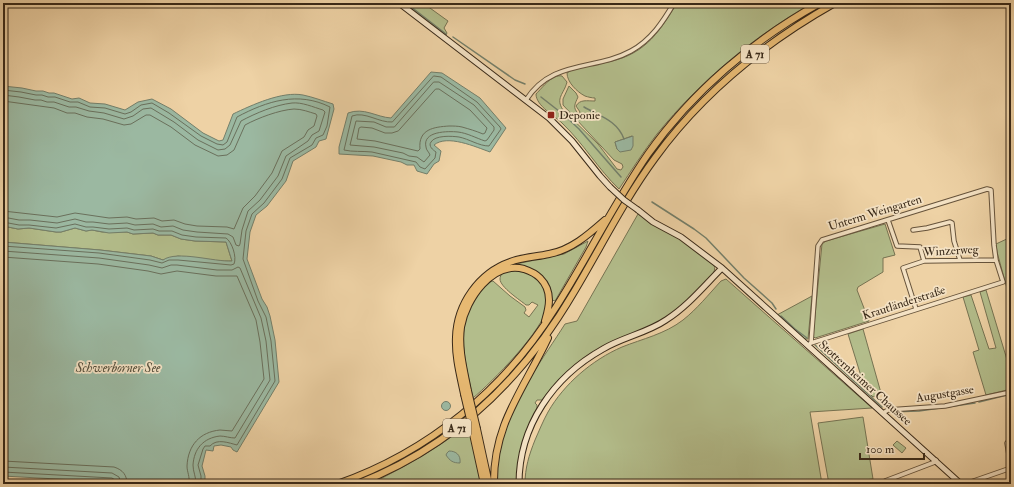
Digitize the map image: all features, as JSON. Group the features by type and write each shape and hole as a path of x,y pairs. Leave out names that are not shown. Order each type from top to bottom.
{"highway":[{"name":"A 71","path":"337,484 382,466 416,447 454,422 484,396 509,370 544,327 648,154 667,130 700,93 733,63 778,29 820,3"},
{"name":"A 71","path":"357,484 386,472 412,458 439,441 490,401 514,376 554,323 574,293 637,184 655,158 686,120 728,77 754,55 808,18 835,3"},
{"path":"489,484 456,349 457,326 464,303 476,284 492,271 511,261 549,254 571,246 587,236 610,216"},
{"path":"466,392 460,349 461,327 468,306 486,281 510,268 529,270 537,275 543,281 549,295 549,308 544,327"},
{"path":"494,484 495,452 503,426 518,393 539,356 554,323"},
{"path":"475,431 484,484"}],"street":[{"name":"Stotternheimer Chaussee","path":"399,3 526,100 560,128 600,176 624,200 653,222 681,237 722,268 798,337 809,344 961,484"},
{"path":"526,100 539,85 554,74 631,51 657,30 674,3"},
{"name":"Unterm Weingarten","path":"809,344 818,246 822,240 987,189 991,190 996,260"},
{"path":"888,220 897,246 920,247 924,261"},
{"path":"913,230 950,222 952,223 954,242 960,260"},
{"name":"Winzerweg","path":"916,309 903,268 924,261 996,260"},
{"name":"Krautländerstraße","path":"809,344 1003,282 996,260"},
{"path":"519,484 520,464 525,445 538,412 549,394 565,376 603,349 648,330 666,320 686,305 722,268"},
{"name":"Augustgasse","path":"883,413 888,410 945,406 1011,392"},
{"path":"965,484 1011,468 1007,443 1011,439"},
{"path":"885,481 936,460"}],"shaded area":[{"path":"404,3 423,3 448,21 444,28 447,33 446,35"},
{"path":"677,3 812,3 790,16 748,45 709,78 657,134 619,189 570,131 542,107 536,94 551,79 562,76 567,82 560,99 563,110 598,144 617,169 621,170 623,167 622,164 614,160 563,105 563,99 569,86 578,97 575,108 579,114 580,112 576,106 580,102 595,101 595,98 585,96 576,89 569,80 567,73 579,67 617,60 639,50 655,35","holes":["632,136 617,149 615,142"]},
{"path":"638,214 673,234 697,251 714,265 714,273 692,297 670,315 645,329 590,354 564,375 542,400 537,400 535,403 537,408 529,427 521,455 517,484 496,484 496,471 501,439 508,419 522,391 565,324 577,321"},
{"path":"885,224 895,255 883,258 883,272 858,287 857,290 869,321 815,338 813,336 822,244 826,241"},
{"path":"3,226 18,229 29,228 56,232 75,228 86,231 127,232 133,234 153,233 158,235 171,235 181,239 195,241 226,242 232,261 217,261 178,256 163,260 151,256 100,250 3,242"},
{"path":"1011,237 1011,303 996,244"},
{"path":"588,241 555,301 552,300 549,285 542,275 531,269 516,264 564,254"},
{"path":"518,269 531,274 542,284 547,302 544,316 537,328 516,355 492,381 473,398 465,358 464,331 466,317 471,305 479,293 487,284 493,281 525,307 526,310 524,313 529,317 538,305 532,302 529,305 526,305 503,286 500,279 502,273"},
{"path":"726,279 872,408 810,412 822,484 525,484 529,456 535,440 548,412 562,392 580,374 611,352 661,333 676,325 693,311 721,281"},
{"path":"986,290 1011,373 1011,389 986,395 973,352 979,350 963,297 971,295 989,349 996,348 980,292"},
{"path":"812,296 808,339 804,339 777,315"},
{"path":"863,329 881,393 873,397 865,389 848,334"},
{"path":"863,417 873,479 829,484 818,423"},
{"path":"468,425 482,484 370,484 396,471 445,442"},
{"path":"897,441 906,448 902,453 893,445"}],"water":[{"path":"431,72 442,73 480,98 506,128 490,152 462,142 440,142 434,145 441,151 439,161 434,164 427,174 417,171 414,165 407,165 401,162 373,156 339,154 339,147 348,113 359,111 391,118"},
{"name":"Schwerborner See","path":"3,86 54,93 72,99 79,98 90,103 105,104 125,110 138,102 152,99 171,109 203,133 219,141 223,140 233,114 267,100 295,94 333,104 334,109 326,139 319,141 316,147 293,161 286,181 267,206 256,215 250,232 247,259 270,316 275,340 279,382 237,452 231,447 221,445 214,446 213,451 206,450 202,466 205,482 202,484 146,484 3,476 3,242 100,250 151,256 163,260 169,257 186,256 232,261 226,242 195,241 181,239 171,235 158,235 153,233 109,233 92,230 86,231 75,228 56,232 29,228 18,229 3,226"},
{"path":"633,136 633,146 631,150 620,152 617,149 615,142"},
{"path":"446,401 451,406 446,411 441,406"},
{"path":"449,451 458,454 460,463 449,459 446,455"}],"waterway":[{"path":"406,3 446,34"},
{"path":"453,37 515,80 525,84"},
{"path":"541,97 579,129 621,177"},
{"path":"584,107 612,123 617,127 624,139"},
{"path":"652,202 706,238 744,278 772,303 776,309"},
{"path":"781,316 807,338"},
{"path":"815,345 882,407"},
{"path":"979,402 1011,394"},
{"path":"888,412 919,411 975,403"}],"place":[{"name":"Deponie","path":"551,115"}]}
